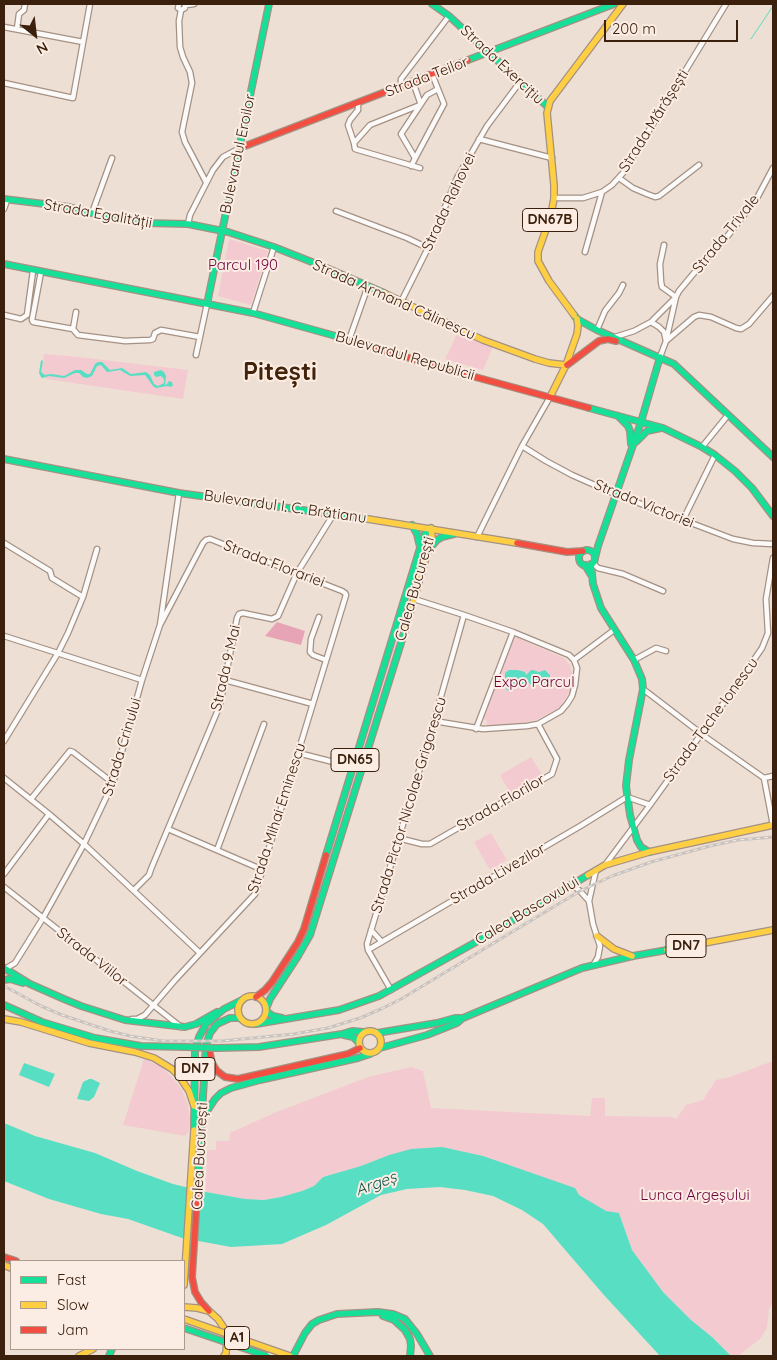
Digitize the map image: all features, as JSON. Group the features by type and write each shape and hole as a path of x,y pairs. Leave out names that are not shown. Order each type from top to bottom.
{"main road":[{"name":"Bulevardul Eroilor","path":"207,304 269,4"},
{"name":"Strada Exercițiu","path":"432,4 449,16 548,107"},
{"name":"Strada Teilor","path":"240,148 614,4"},
{"path":"548,107 559,87 623,4"},
{"name":"DN67B","path":"548,107 554,198 551,215 538,252 538,261 549,281 577,319"},
{"name":"Strada Egalității","path":"6,200 63,206 106,217 146,223 188,224 222,231"},
{"name":"Strada Armand Călinescu","path":"222,231 274,247 322,266 483,340 535,359 566,365"},
{"name":"Bulevardul Republicii","path":"4,264 253,313 446,369 663,428 715,455 752,488 773,516"},
{"path":"577,319 597,330 674,364 773,457"},
{"path":"550,397 566,365 578,330 577,319"},
{"path":"566,365 604,340 634,346"},
{"path":"591,562 632,450 660,357"},
{"path":"617,416 625,422 630,431 632,450"},
{"path":"632,450 644,433 663,428"},
{"name":"Bulevardul I. C. Brătianu","path":"4,459 179,493 412,525 567,552 585,551 598,546"},
{"path":"412,525 418,537 420,552"},
{"name":"Calea București","path":"256,997 272,982 302,934 424,535 431,528"},
{"name":"Calea București","path":"266,1010 270,999 310,935 414,599 432,537 431,528"},
{"path":"427,552 442,537 459,534"},
{"path":"591,562 583,564 580,555 585,551 593,553 591,562 592,577 601,608 641,674 643,689 628,766 627,797 633,828 639,844 649,852"},
{"name":"Bulevardul I. C. Brătianu","path":"567,552 580,559"},
{"name":"Calea Bascovului","path":"256,1024 339,1010 391,990 605,865 649,852 773,825"},
{"name":"DN7","path":"202,1118 221,1093 240,1084 358,1058 376,1052 380,1048 457,1023 463,1018 594,964 773,930"},
{"path":"597,936 614,949 633,956"},
{"path":"30,984 4,978 4,969 30,984 81,1006 125,1020 181,1027 196,1024 224,1009"},
{"name":"DN7","path":"242,1000 249,996 256,997"},
{"path":"242,1000 237,1009 240,1018 246,1023 256,1024 263,1019 266,1010 263,1002 256,997"},
{"name":"Calea București","path":"185,1276 194,1140 194,1057 196,1044 206,1024 224,1009 242,1000"},
{"path":"4,1005 42,1022 78,1033 109,1041 150,1046 185,1048 259,1047 352,1031 364,1032"},
{"name":"Calea Bascovului","path":"266,1010 277,1017 289,1018"},
{"name":"DN7","path":"240,1018 230,1018 217,1024 207,1041 210,1059 214,1067 222,1075 233,1079 341,1056 348,1054 359,1045"},
{"name":"DN7","path":"364,1032 371,1030 378,1033 463,1018"},
{"path":"4,1019 42,1022"},
{"path":"17,1021 89,1043 135,1052 154,1058 172,1069 179,1076 189,1091 195,1108"},
{"path":"359,1045 360,1037 364,1032"},
{"path":"378,1033 381,1038 380,1048"},
{"path":"342,1034 353,1037 364,1052 370,1054"},
{"name":"Calea București","path":"207,1041 192,1277 195,1292 209,1311"},
{"path":"185,1308 209,1311"},
{"name":"DN7","path":"209,1311 218,1319 226,1334 225,1355"},
{"path":"292,1356 305,1332 312,1324 319,1320 342,1313 378,1312 393,1314 405,1319 417,1334 430,1356"},
{"path":"298,1356 308,1335 321,1323 341,1317 369,1316 390,1318 402,1326 410,1340 410,1356"},
{"name":"A1","path":"185,1320 292,1356"},
{"name":"A1","path":"185,1328 267,1356"},
{"path":"79,1356 91,1350"}],"street":[{"path":"17,29 19,14 24,10 26,4"},
{"path":"4,83 73,98 90,4"},
{"path":"178,4 178,8 181,10"},
{"path":"194,4 185,5 184,9 181,10 179,21 180,47 192,82 182,132 185,142 206,182"},
{"name":"Strada Mărășești","path":"554,198 583,198 602,192 619,178 726,4"},
{"path":"401,87 401,79 449,16"},
{"path":"4,27 83,42"},
{"path":"411,166 443,106 443,101 432,74"},
{"path":"413,82 420,105"},
{"name":"Strada Rahovei","path":"401,302 428,248 457,178 479,139 520,82"},
{"path":"415,158 401,134 427,95 438,89"},
{"path":"358,103 358,110 348,124 355,149 420,168"},
{"path":"354,143 370,125 420,105"},
{"path":"479,139 552,158"},
{"path":"188,224 190,214 206,182 223,157 240,148"},
{"path":"92,213 112,158"},
{"path":"619,178 633,188 647,194 659,196 699,165"},
{"name":"Strada Trivale","path":"615,337 634,331 651,322 676,297 686,282 726,238 752,204 773,168"},
{"path":"584,252 602,192"},
{"path":"4,209 6,200"},
{"path":"336,211 428,248"},
{"path":"664,245 660,264 660,282 662,288 676,297"},
{"path":"253,313 274,247"},
{"path":"4,315 20,319 26,315 33,271"},
{"path":"42,272 33,322 73,329 78,335 125,341 150,340 153,339 155,332 161,330 200,337"},
{"path":"597,330 605,311 623,285"},
{"path":"349,340 368,286"},
{"path":"651,322 659,326 664,332 666,341 694,317 699,315 711,317 741,329 749,324 773,296"},
{"name":"Strada Trivale","path":"660,357 666,341 676,297"},
{"path":"196,355 207,304"},
{"path":"73,329 76,312"},
{"path":"477,537 522,446 550,397"},
{"path":"702,447 728,415"},
{"name":"Strada Victoriei","path":"522,446 572,475 615,494 733,539 773,544"},
{"path":"683,520 715,455"},
{"name":"Strada Crinului","path":"4,969 15,964 43,918 84,844 112,783 160,625 179,493"},
{"name":"Strada 9 Mai","path":"134,890 149,875 220,705 239,614 243,613 272,620 278,616 297,573 333,514"},
{"path":"773,537 773,544"},
{"name":"Strada Florariei","path":"160,625 206,540 210,539 342,591 346,595"},
{"path":"4,544 50,571 52,578 83,597"},
{"path":"4,741 58,653 83,597 97,549"},
{"name":"Strada Tache Ionescu","path":"605,865 702,734 762,648 766,640 768,626 765,606 773,558"},
{"path":"591,562 598,568 623,574 663,591"},
{"name":"Strada Mihai Eminescu","path":"125,1020 141,1017 256,892 346,595"},
{"path":"414,599 513,632 569,655 574,660 577,668 572,696 568,704 560,712 538,724 476,729 434,721"},
{"name":"Strada Pictor Nicolae Grigorescu","path":"368,950 367,944 371,930 464,615"},
{"path":"318,617 310,652 326,660"},
{"path":"574,660 614,630"},
{"path":"476,729 513,632"},
{"path":"4,636 142,680"},
{"path":"634,660 656,648 666,651"},
{"path":"225,680 313,704"},
{"path":"643,689 764,778 773,825"},
{"path":"217,850 264,724"},
{"name":"Strada Florilor","path":"398,838 430,844 552,774 557,759 538,724"},
{"path":"31,799 70,751 74,752 112,783"},
{"path":"298,753 361,769"},
{"path":"764,778 773,776"},
{"path":"4,778 84,844 200,953"},
{"path":"627,797 650,805"},
{"name":"Strada Livezilor","path":"368,950 627,797"},
{"path":"4,874 49,814"},
{"path":"168,829 263,870"},
{"path":"594,964 600,953 600,946 593,924 589,901 596,870"},
{"path":"571,884 589,901"},
{"name":"Strada Viilor","path":"4,887 181,1027"},
{"path":"371,930 382,942"},
{"path":"368,950 391,990"}],"green space":[{"name":"Parcul 190","path":"229,239 268,251 251,305 218,296"},
{"path":"458,332 493,346 483,370 445,359"},
{"path":"44,354 188,370 183,399 46,379 41,372"},
{"path":"431,528 432,537 310,935 266,1009 263,1002 256,997 261,993 298,942 424,535"},
{"name":"Expo Parcul","path":"513,636 564,658 570,665 573,685 559,708 536,720 487,728 486,720 482,718"},
{"path":"531,757 542,774 510,793 500,775"},
{"path":"491,833 507,860 490,870 474,842"},
{"path":"144,1059 160,1066 182,1090 188,1105 190,1119 189,1131 185,1136 123,1125"},
{"name":"Lunca Argeșului","path":"773,1061 773,1302 769,1309 767,1328 760,1339 738,1356 731,1356 663,1292 632,1250 619,1213 606,1212 579,1195 389,1155 361,1166 323,1177 314,1186 281,1197 264,1200 245,1199 206,1192 207,1150 216,1150 216,1141 229,1141 230,1133 274,1113 368,1077 411,1067 423,1071 431,1108 590,1116 592,1098 605,1098 605,1116 672,1117 676,1119 686,1105 703,1100 716,1080 730,1077"}],"shaded area":[{"path":"277,622 305,631 301,645 265,636"}],"water":[{"path":"41,360 43,361 41,372 45,375 64,376 75,370 81,370 90,374 95,364 102,362 110,370 122,368 131,374 146,372 150,375 154,384 158,386 164,383 164,379 161,376 156,377 154,372 161,370 166,376 165,385 169,381 173,385 171,387 156,388 145,375 130,376 120,370 107,372 101,365 97,366 92,376 87,378 79,373 75,373 64,378 49,376 42,378 39,373"},
{"path":"509,670 522,671 526,675 531,670 539,672 545,670 550,677 549,680 542,684 531,685 526,682 508,691 505,687 505,674"},
{"path":"24,1063 55,1074 49,1087 19,1075"},
{"path":"89,1079 100,1083 94,1097 89,1101 77,1099 83,1082"},
{"name":"Argeș","path":"4,1123 35,1136 95,1153 173,1184 245,1199 264,1200 302,1191 314,1186 323,1177 411,1149 442,1147 483,1156 575,1188 579,1195 606,1211 619,1213 632,1250 663,1292 731,1356 660,1356 603,1294 543,1224 522,1210 493,1196 440,1187 407,1189 381,1195 326,1225 282,1244 231,1247 182,1238 128,1219 101,1214 49,1199 4,1181"}],"waterway":[{"path":"751,39 773,6"}],"railway":[{"path":"4,986 62,1015 110,1031 163,1041 222,1041 294,1034 328,1028 360,1018 401,999 580,891 612,876 651,862 710,846 738,840 773,837"}],"traffic: fast":[{"path":"207,304 269,4"},
{"path":"432,4 449,16 548,107"},
{"path":"468,60 614,4"},
{"path":"4,199 69,207 106,217 146,223 188,224 228,232 274,247 384,293"},
{"path":"4,264 253,313 350,340"},
{"path":"574,315 577,319 597,330 674,364 773,457"},
{"path":"595,558 641,422 660,357"},
{"path":"589,408 663,428 702,447 735,471 752,488 773,516"},
{"path":"618,416 628,426 631,444"},
{"path":"636,442 647,431 661,428"},
{"path":"4,459 179,493 368,519"},
{"path":"412,525 417,534 420,547"},
{"path":"326,855 424,535 431,528"},
{"path":"429,549 437,540 454,534"},
{"path":"587,550 595,558 587,566 579,558 587,550"},
{"path":"591,564 593,584 601,608 634,660 642,679 643,689 629,760 626,786 630,815 637,840 641,847 649,852"},
{"path":"585,565 591,575"},
{"path":"266,1009 270,999 310,935 405,630"},
{"path":"256,1024 339,1010 379,996 485,937 588,875"},
{"path":"380,1048 427,1035 582,968 667,950"},
{"path":"4,968 30,984 64,999 125,1020 185,1027 196,1024 217,1012"},
{"path":"4,980 10,979 23,983"},
{"path":"194,1130 195,1051 199,1037 206,1024 224,1009 242,1000"},
{"path":"4,1005 42,1022 95,1038 141,1046 185,1047"},
{"path":"266,1011 273,1016 282,1018"},
{"path":"198,1181 206,1045 210,1033 217,1024 230,1018 240,1018"},
{"path":"377,1033 463,1018"},
{"path":"217,1048 259,1047 352,1031 364,1032"},
{"path":"344,1035 353,1037 359,1043"},
{"path":"185,1047 217,1048"},
{"path":"203,1117 215,1099 221,1093 231,1088 370,1054"},
{"path":"293,1356 305,1333 312,1324 319,1320 337,1314 378,1312 393,1314 405,1319 417,1334 430,1356"},
{"path":"383,1316 394,1320 405,1330 410,1339 410,1356"},
{"path":"185,1328 267,1356"},
{"path":"109,1356 112,1350"}],"traffic: slow":[{"path":"574,315 549,281 538,261 538,252 551,215 554,198 547,113 550,101 623,4"},
{"path":"384,293 483,340 535,359 566,365"},
{"path":"550,397 566,365 577,334 577,319"},
{"path":"368,519 517,543"},
{"path":"405,630 432,537 431,528"},
{"path":"588,875 605,865 649,852 773,825"},
{"path":"667,950 773,930"},
{"path":"597,936 614,949 632,956"},
{"path":"252,996 262,1000 266,1010 262,1020 252,1024 242,1020 238,1010 242,1000 252,996"},
{"path":"4,1019 21,1022 89,1043 135,1052 154,1058 172,1069 179,1076 189,1091 194,1106"},
{"path":"366,1031 374,1031 381,1038 381,1042 381,1046 374,1053 366,1053 359,1046 359,1038 366,1031"},
{"path":"185,1270 194,1130"},
{"path":"4,1265 10,1268"},
{"path":"185,1307 209,1311 218,1319 224,1328 227,1338 224,1356"},
{"path":"185,1319 290,1356"},
{"path":"79,1356 91,1350"}],"traffic: jam":[{"path":"240,148 468,60"},
{"path":"567,365 599,341 608,339 616,341"},
{"path":"350,340 446,369 589,408"},
{"path":"517,543 567,552 583,551"},
{"path":"256,997 272,982 298,942 304,929 326,855"},
{"path":"209,1049 212,1063 217,1071 225,1077 238,1079 348,1054 360,1048"},
{"path":"198,1181 192,1277 195,1292 209,1311"},
{"path":"4,1257 13,1260"}],"district":[{"name":"Pitești","path":"280,372"}]}
